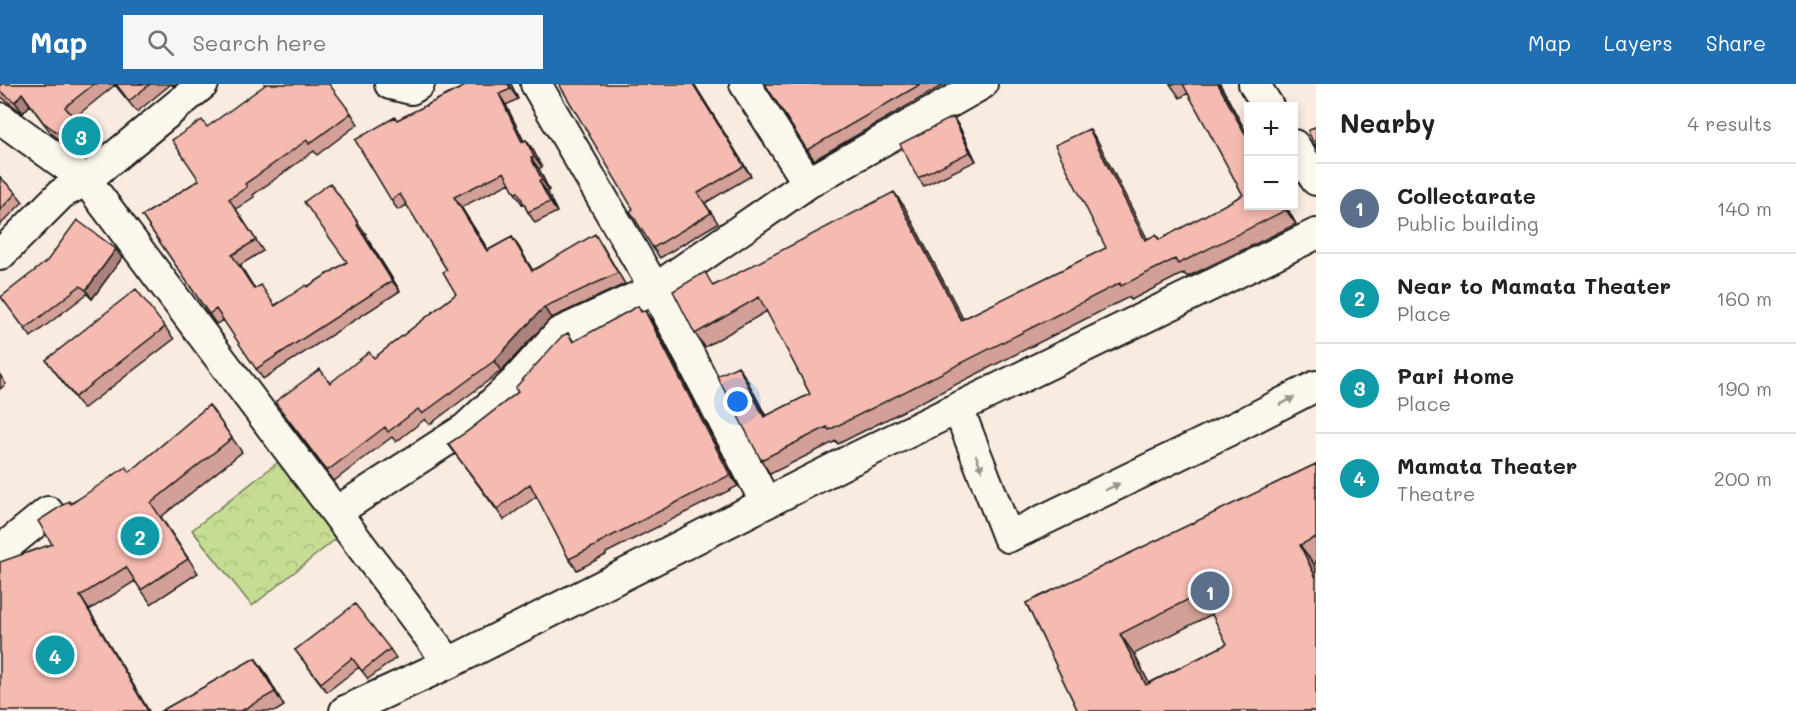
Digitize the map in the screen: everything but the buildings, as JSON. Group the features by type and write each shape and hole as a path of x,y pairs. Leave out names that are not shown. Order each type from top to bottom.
{"street":[{"path":"0,255 61,194 86,180 203,84"},
{"path":"390,84 411,89 419,84"},
{"path":"536,84 655,288 766,503"},
{"path":"745,84 808,183"},
{"path":"336,513 466,428 514,383 559,333 655,288 808,183 982,84"},
{"path":"1254,84 1265,102"},
{"path":"0,118 86,180 448,663"},
{"path":"1298,153 1316,180"},
{"path":"345,711 448,663 958,408 1316,234"},
{"path":"958,408 1008,537 1316,386"},
{"path":"0,552 48,512"}],"green space":[{"path":"282,459 342,534 252,606 192,530"}],"place":[{"name":"Pari Home","path":"81,136"},
{"name":"Near to Mamata Theater","path":"140,536"},
{"name":"Collectarate","path":"1210,591"},
{"name":"Mamata Theater","path":"55,655"}]}
